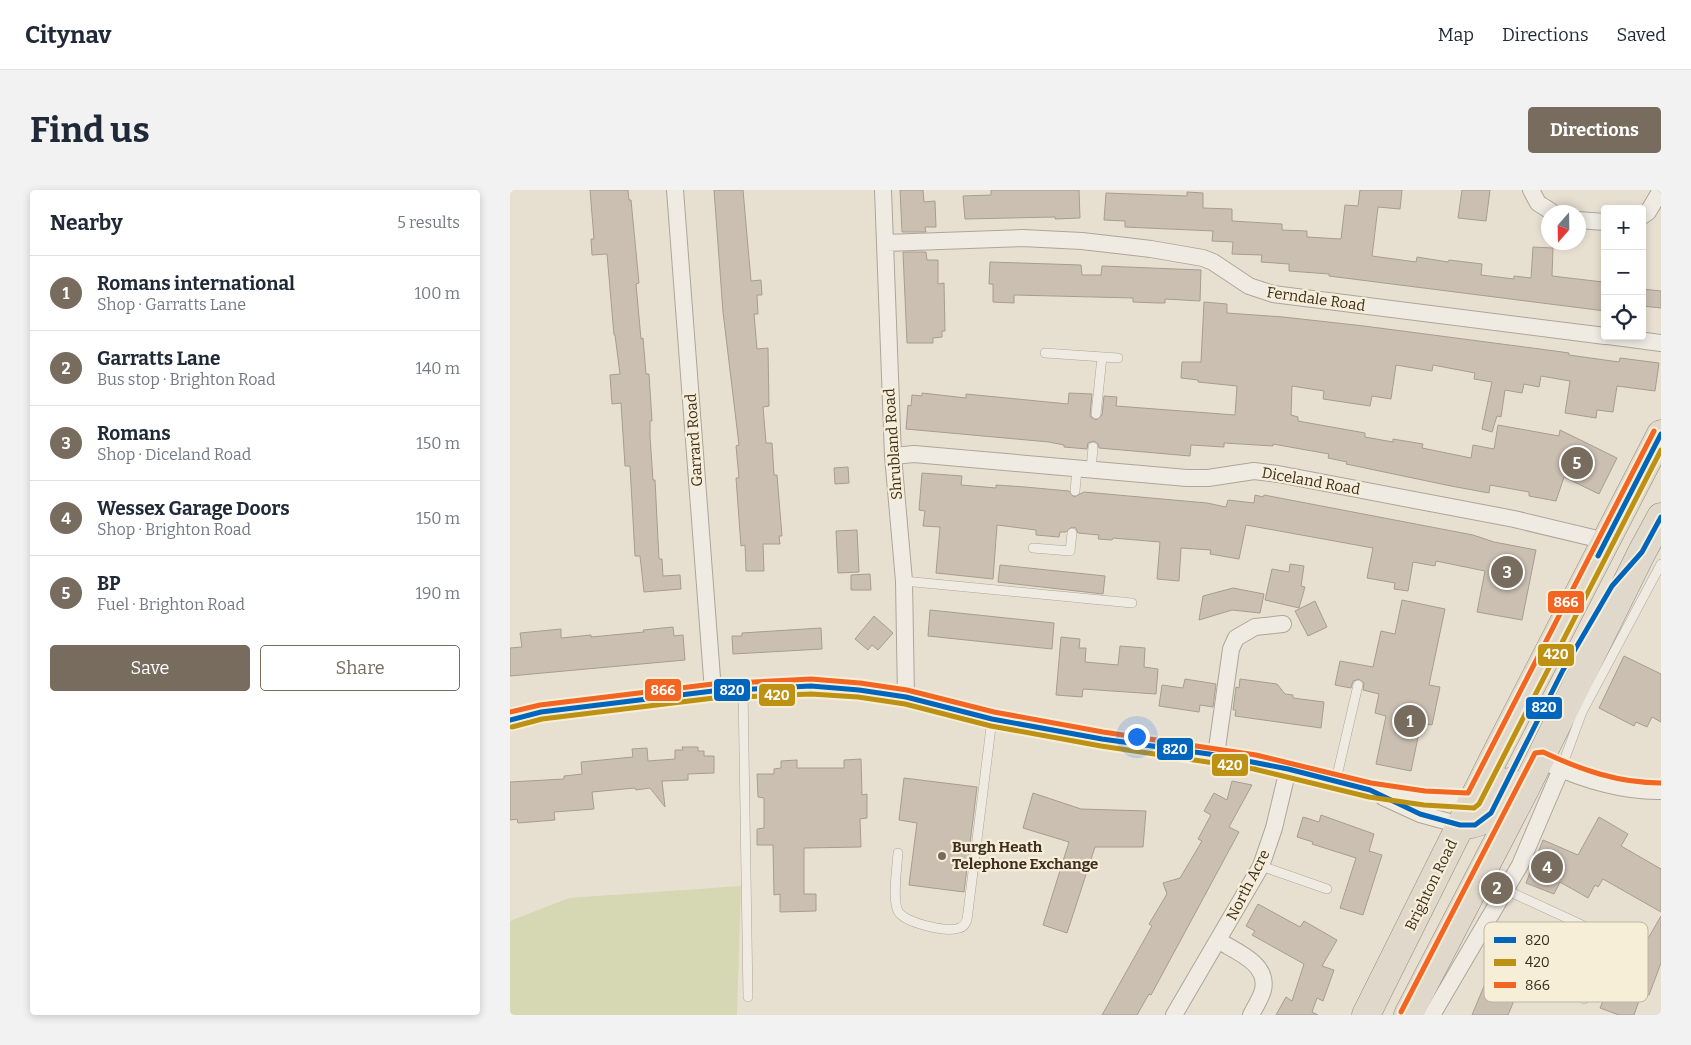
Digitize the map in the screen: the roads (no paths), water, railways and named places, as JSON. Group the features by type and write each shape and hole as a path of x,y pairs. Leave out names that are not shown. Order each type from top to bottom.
{"highway":[{"name":"Brighton Road","path":"1366,1015 1472,801 1661,434"},
{"path":"1408,1015 1551,764 1651,558 1661,517"},
{"path":"1460,825 1475,825 1491,814 1580,642 1612,586 1651,558"}],"street":[{"name":"Garrard Road","path":"675,190 713,691"},
{"name":"Shrubland Road","path":"882,190 886,243 893,456 904,580 906,697"},
{"path":"1531,190 1541,205"},
{"path":"1646,213 1660,190"},
{"path":"1586,221 1601,222"},
{"name":"Ferndale Road","path":"886,243 1022,238 1082,241 1151,249 1203,258 1213,262 1249,286 1273,294 1601,335"},
{"name":"Ferndale Road","path":"1637,340 1661,343"},
{"name":"Diceland Road","path":"893,456 914,454 1187,478 1208,478 1254,471 1514,519 1606,541"},
{"path":"1216,755 1231,650 1236,638 1255,627 1283,624"},
{"path":"510,720 541,712 713,691 811,686 906,697 992,719 1102,739 1216,755 1288,769 1370,790 1424,798 1472,801"},
{"path":"1487,922 1520,865 1551,764 1605,783 1645,792 1661,791"},
{"name":"North Acre","path":"1174,1015 1219,941 1260,866 1274,828 1288,769"},
{"path":"1370,790 1420,814 1460,825"},
{"path":"1432,1015 1484,927"},
{"path":"1219,941 1258,966 1264,978 1263,991 1251,1015"}],"lane":[{"path":"1045,353 1118,358"},
{"path":"1096,414 1102,357"},
{"path":"1075,492 1093,447"},
{"path":"1033,548 1070,551 1072,533"},
{"path":"904,580 1132,603"},
{"path":"1336,780 1358,685"},
{"path":"743,689 748,996"},
{"path":"898,854 896,904 899,913 906,920 914,923 956,930 964,926 967,920 992,719"},
{"path":"1260,866 1327,889"},
{"path":"1506,890 1576,922"}],"place":[{"name":"BP","path":"1577,463"},
{"name":"Romans","path":"1507,572"},
{"name":"Romans international","path":"1410,721"},
{"name":"Burgh Heath Telephone Exchange","path":"942,856"},
{"name":"Wessex Garage Doors","path":"1547,867"},
{"name":"Garratts Lane","path":"1497,888"}]}
